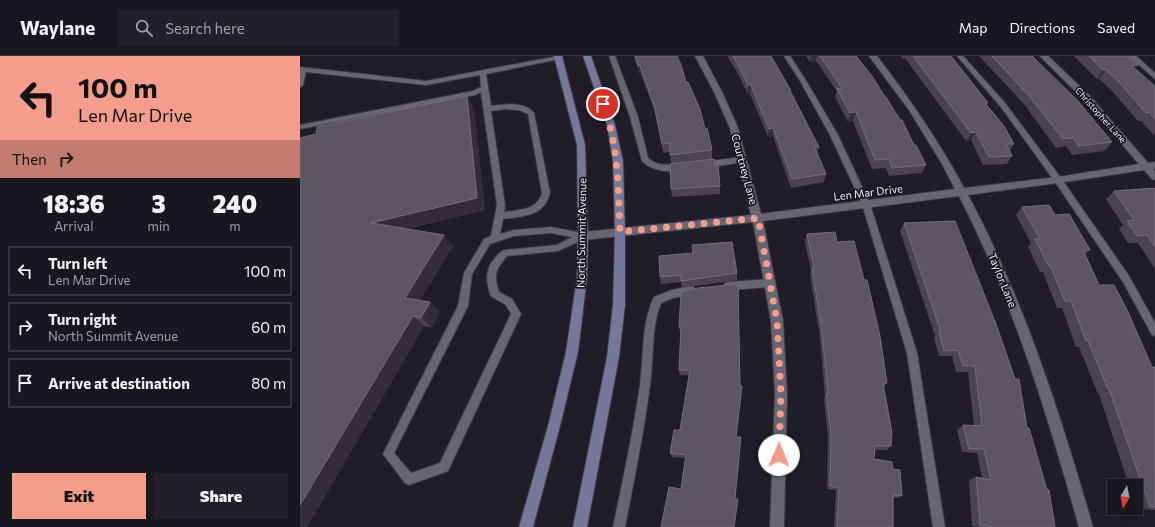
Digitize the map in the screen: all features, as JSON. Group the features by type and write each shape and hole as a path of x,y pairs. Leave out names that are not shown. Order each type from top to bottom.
{"main road":[{"path":"558,57 568,56"},
{"path":"580,527 613,357 619,305 620,232 618,162 611,125 587,56"},
{"name":"North Summit Avenue","path":"526,527 554,426 572,352 582,277 583,236 581,145 558,57"}],"street":[{"name":"Courtney Lane","path":"699,56 718,92 734,128 758,218 777,321 781,394 777,527"},
{"name":"Taylor Lane","path":"873,56 924,126 988,243 1032,350 1086,527"},
{"name":"Christopher Lane","path":"1044,56 1086,97 1150,166 1155,177"},
{"name":"Len Mar Drive","path":"583,236 758,218 1058,180 1150,166"}],"lane":[{"path":"612,56 634,117 644,159 650,164 661,168 742,160"},
{"path":"787,56 834,135 866,204 912,353 939,527"},
{"path":"960,56 1003,105 1058,180 1126,279 1155,332"},
{"path":"1132,56 1155,77"},
{"path":"300,85 302,70 426,82 558,57"},
{"path":"483,72 501,205 495,239"},
{"path":"300,127 476,93 484,88"},
{"path":"488,109 511,106 524,108 531,113 546,193 544,201 532,210 499,216"},
{"path":"550,230 583,236 558,248 505,253 493,266 490,281 495,294 509,302 516,314 444,467 409,479 388,454 463,306 468,273 487,241 514,234 550,230"},
{"path":"715,288 770,283"},
{"path":"619,527 632,463 648,364 652,310 657,300 672,294 699,289"}],"building":[{"path":"635,56 677,56 686,82 688,82 700,109 705,129 707,128 712,150 670,155 670,143 662,144 654,105"},
{"path":"733,56 771,56 791,91 819,147 815,148 826,174 792,179 773,128 769,129 751,85 748,85"},
{"path":"820,56 856,56 872,76 900,120 902,120 926,165 892,168 889,159 875,160 856,112 850,113 837,89 842,88"},
{"path":"913,56 951,56 988,103 985,103 1004,126 1014,144 1006,144 1012,156 989,157 976,132 971,133"},
{"path":"992,56 1032,56 1078,101 1112,142 1079,146 1073,138 1063,139 1029,96"},
{"path":"1089,56 1128,56 1138,65 1132,66 1155,86 1155,119 1149,112 1146,113 1119,82 1106,70 1103,70"},
{"path":"467,96 477,198 371,223 444,235 405,298 430,302 421,318 413,316 300,505 300,138 316,134 317,127"},
{"path":"714,159 715,165 718,165 720,186 671,189 670,164"},
{"path":"1154,188 1155,247 1147,235 1137,236 1127,221 1134,220 1114,191"},
{"path":"1049,205 1055,215 1069,214 1090,250 1083,250 1099,285 1114,285 1128,312 1152,367 1155,367 1155,507 1150,507 1143,487 1143,479 1140,479 1109,389 1088,341 1086,341 1071,301 1065,301 1050,265 1048,265 1035,239 1040,239 1022,207"},
{"path":"955,221 996,324 1015,379 1019,379 1027,428 1029,428 1047,490 1049,490 1055,527 993,527 980,525 976,477 991,480 984,449 969,449 963,425 982,426 975,366 963,366 958,350 944,351 939,332 941,332 904,223"},
{"path":"835,232 837,242 854,241 864,280 867,280 880,336 887,383 883,383 892,433 891,446 875,446 874,459 892,462 893,469 900,470 902,496 893,495 893,527 837,527 839,488 830,486 831,433 826,394 828,394 822,331 812,268 814,268 807,234"},
{"path":"732,242 737,273 681,281 681,275 660,277 659,256 693,253 692,245"},
{"path":"738,284 740,386 742,386 736,437 741,437 735,499 738,499 734,527 661,527 669,487 681,489 686,455 670,453 674,430 680,430 690,370 679,370 681,292 698,288"}],"route":[{"path":"603,104 611,125 618,162 620,232 758,218 777,321 781,394 779,455"}]}
